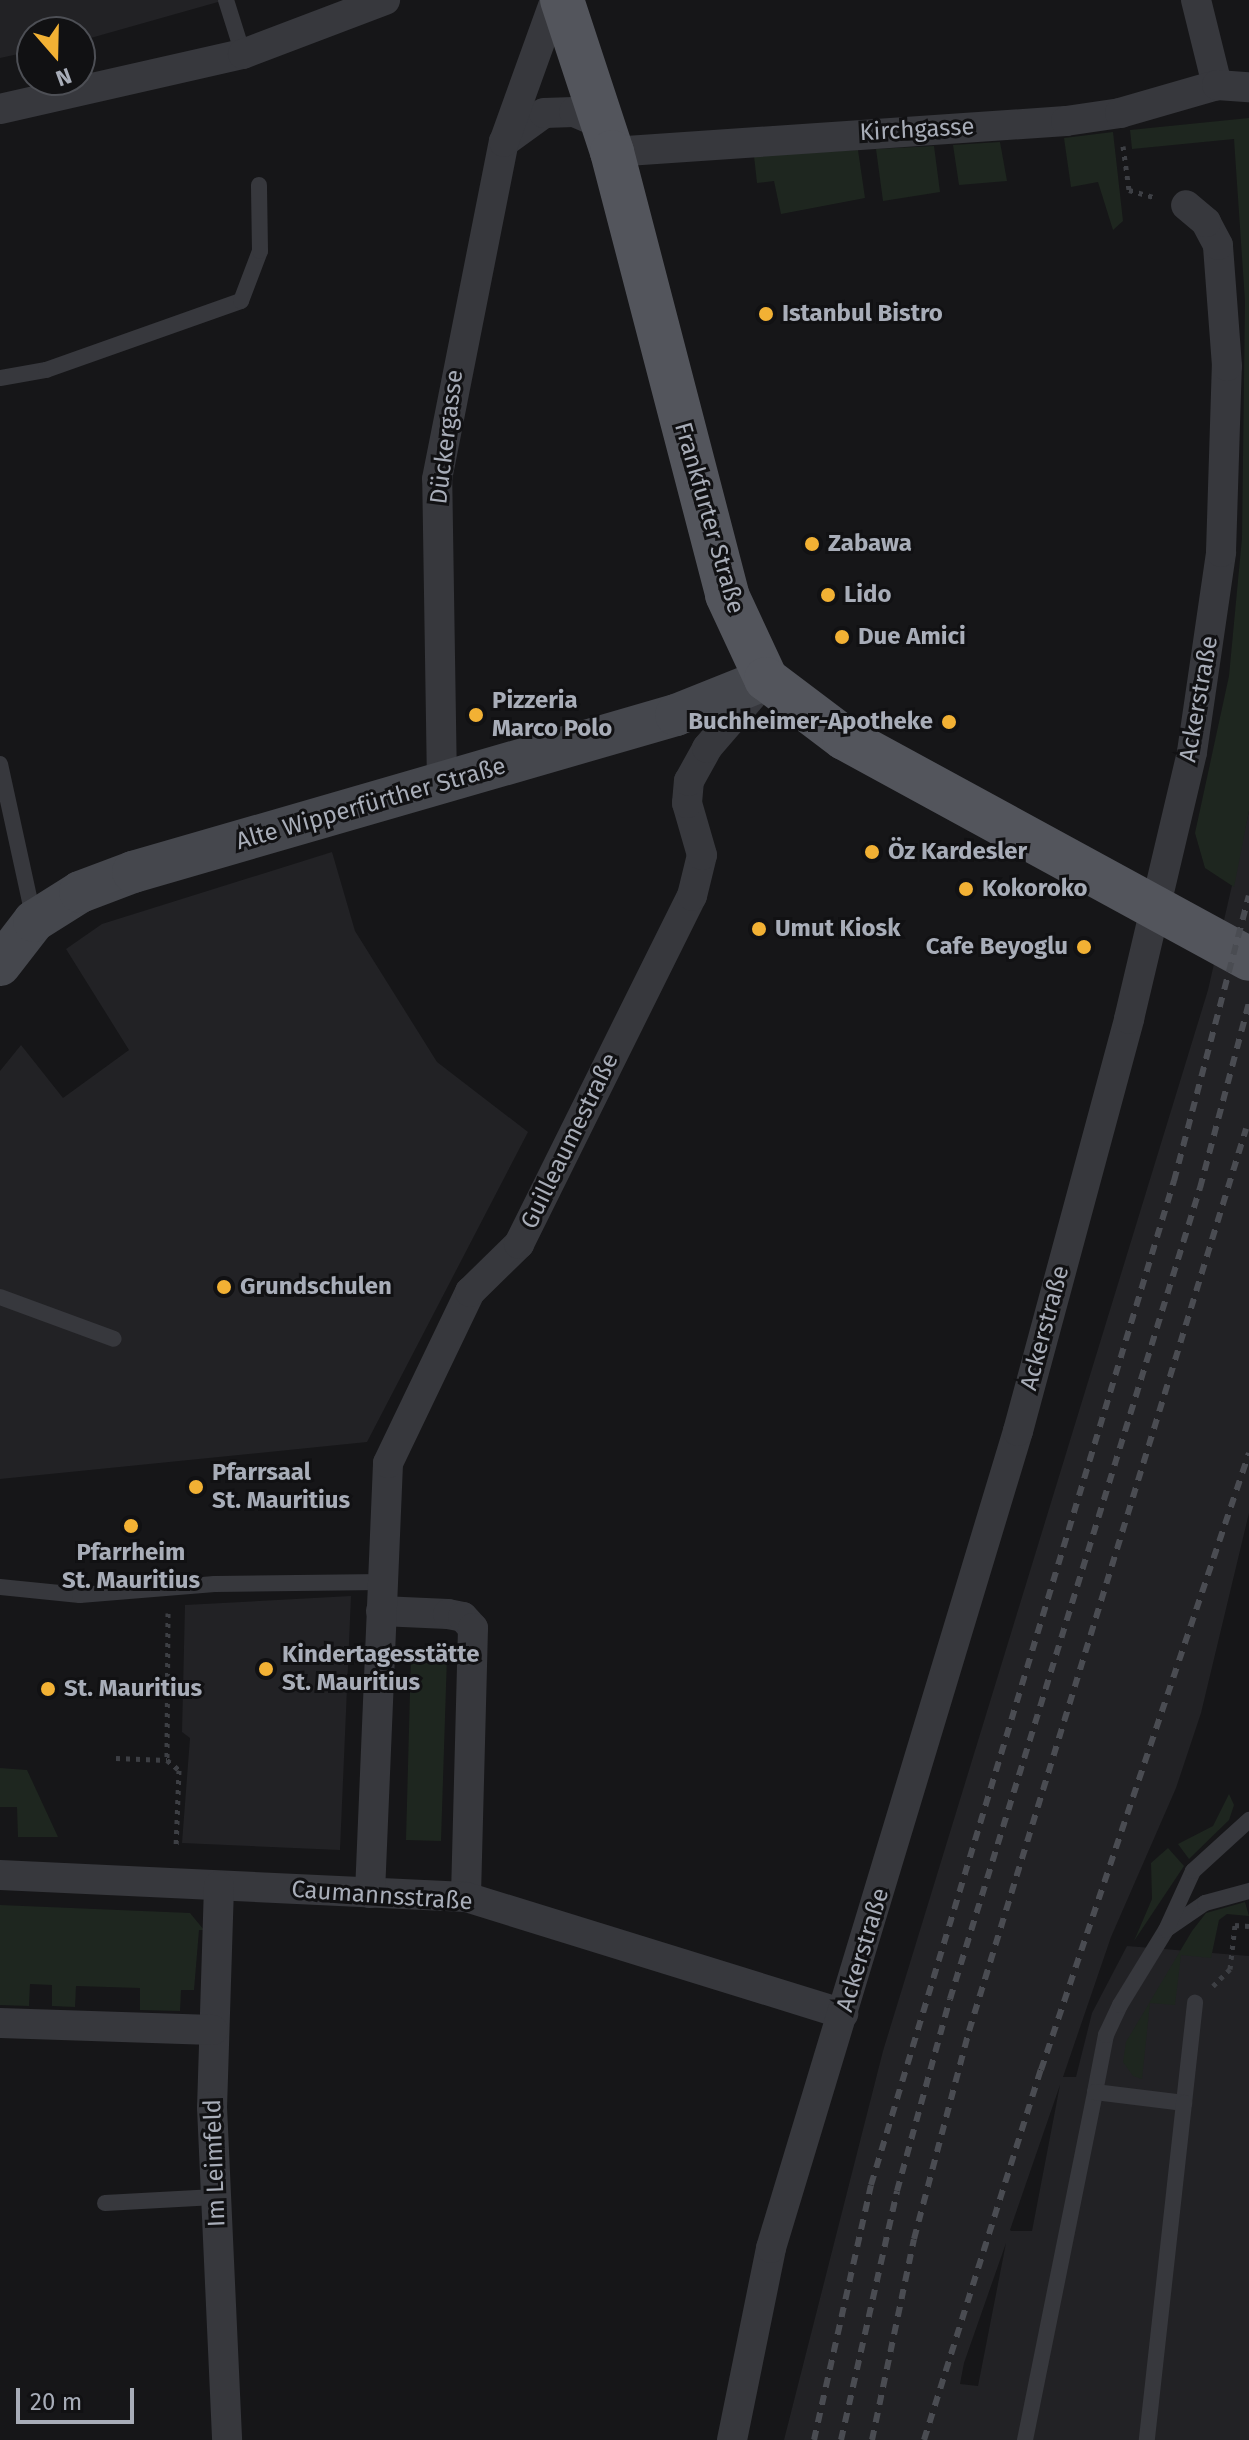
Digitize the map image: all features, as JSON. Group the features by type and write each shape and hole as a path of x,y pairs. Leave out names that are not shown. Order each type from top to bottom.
{"main road":[{"name":"Frankfurter Straße","path":"562,0 608,138 727,595 766,679 844,738 1249,959"}],"street":[{"path":"0,109 243,54 385,0"},
{"name":"Dückergasse","path":"442,784 437,479 467,312 504,142 555,0"},
{"path":"1196,0 1217,85"},
{"name":"Kirchgasse","path":"608,138 1120,113 1217,85 1249,87"},
{"path":"504,142 544,113 574,112 608,138"},
{"name":"Ackerstraße","path":"732,2440 771,2248 1018,1431 1129,1019 1204,689 1223,520 1224,267 1206,222 1186,205"},
{"name":"Alte Wipperfürther Straße","path":"0,965 34,921 80,892 133,872 676,715 766,679"},
{"name":"Guilleaumestraße","path":"370,1893 385,1486 396,1443 470,1292 519,1244 692,896 702,855 687,803 689,781 707,748 766,679"},
{"path":"381,1596 463,1617 473,1628 466,1897"},
{"name":"Caumannsstraße","path":"0,1875 466,1897 843,2014"},
{"name":"Im Leimfeld","path":"219,1886 213,2030 215,2197 227,2440"},
{"path":"0,2023 213,2030"}],"lane":[{"path":"226,0 243,54"},
{"path":"0,378 46,370 241,301 260,251 259,185"},
{"path":"0,764 34,921"},
{"path":"0,1297 114,1339"},
{"path":"0,1587 80,1595 168,1588 381,1596"},
{"path":"1025,2440 1095,2092 1115,2015 1166,1930 1193,1871 1249,1820"},
{"path":"1166,1930 1205,1903 1249,1891"},
{"path":"1147,2440 1195,2003"},
{"path":"1095,2092 1184,2103"},
{"path":"105,2203 215,2197"}],"path":[{"path":"1120,113 1129,190 1186,205"},
{"path":"167,1760 168,1588"},
{"path":"116,1758 167,1760 179,1770 175,1885"},
{"path":"1195,2003 1230,1969 1235,1925 1249,1926"}],"shaded area":[{"path":"0,0 225,0 96,36 96,16 16,16 16,54 0,58"},
{"path":"1249,118 1249,811 1234,887 1205,868 1195,833 1229,676 1242,538 1245,301 1234,139 1132,149 1130,130"},
{"path":"1113,132 1123,221 1113,230 1098,182 1071,187 1064,138"},
{"path":"1000,142 1007,181 959,185 953,145"},
{"path":"934,146 940,192 883,201 876,149"},
{"path":"858,150 865,198 781,214 774,181 757,183 754,156"},
{"path":"1249,811 1249,1513 1201,1713 1176,1788 1111,1937 1063,2077 1076,2077 1092,2013 1127,1946 1249,1956 1249,2440 784,2440 883,2051 1208,990","holes":["1060,2085 1032,2231 1011,2231 1010,2230","1006,2243 978,2386 960,2384 964,2363"]},
{"name":"Grundschulen","path":"332,852 355,931 437,1062 528,1132 367,1442 0,1479 0,1071 21,1045 63,1098 129,1050 66,949 102,924"},
{"name":"Kindertagesstätte St. Mauritius","path":"351,1596 340,1850 182,1843 190,1738 182,1732 185,1605"},
{"path":"411,1655 447,1656 441,1841 406,1840"},
{"path":"0,1768 27,1770 58,1837 18,1837 17,1807 0,1807"},
{"path":"1229,1794 1234,1805 1229,1820 1189,1859 1178,1844 1213,1826"},
{"path":"1168,1848 1184,1866 1134,1941 1152,1899 1151,1863"},
{"path":"1245,1902 1249,1916 1227,1914 1219,1920 1211,1958 1181,1955 1175,2005 1150,2003 1142,2079 1133,2076 1123,2062 1126,2042 1192,1931 1206,1913"},
{"path":"0,1905 190,1913 204,1930 199,1930 194,1990 181,1990 180,2011 140,2010 140,1988 76,1986 75,2007 52,2006 52,1985 30,1984 29,2006 0,2005"}],"railway":[{"path":"814,2440 871,2185 1174,1181 1249,896"},
{"path":"841,2440 897,2191 950,1999 1200,1188 1249,1003"},
{"path":"872,2440 914,2239 969,2031 1246,1129"},
{"path":"924,2440 1041,2070 1249,1453"}],"place":[{"name":"Istanbul Bistro","path":"766,314"},
{"name":"Zabawa","path":"812,544"},
{"name":"Lido","path":"828,595"},
{"name":"Due Amici","path":"842,637"},
{"name":"Pizzeria Marco Polo","path":"476,715"},
{"name":"Buchheimer-Apotheke","path":"949,722"},
{"name":"Öz Kardesler","path":"872,852"},
{"name":"Kokoroko","path":"966,889"},
{"name":"Umut Kiosk","path":"759,929"},
{"name":"Cafe Beyoglu","path":"1084,947"},
{"name":"Grundschulen","path":"224,1287"},
{"name":"Pfarrsaal St. Mauritius","path":"196,1487"},
{"name":"Pfarrheim St. Mauritius","path":"131,1526"},
{"name":"Kindertagesstätte St. Mauritius","path":"266,1669"},
{"name":"St. Mauritius","path":"48,1689"}]}
